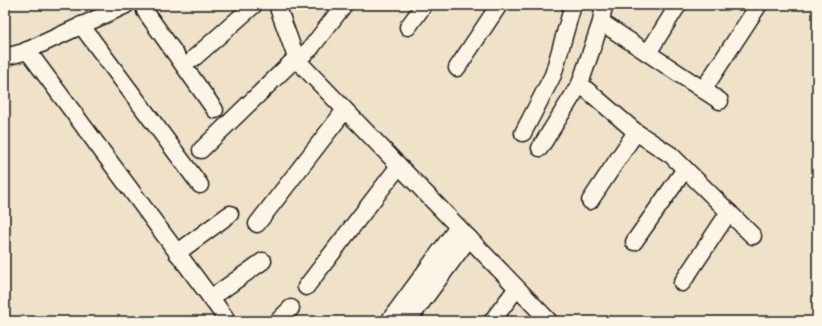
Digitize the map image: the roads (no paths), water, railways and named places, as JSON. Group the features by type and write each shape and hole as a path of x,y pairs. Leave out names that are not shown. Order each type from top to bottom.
{"street":[{"path":"5,57 27,50 126,5"},
{"path":"148,5 145,11 215,110"},
{"path":"194,58 254,5"},
{"path":"277,5 296,59 549,321"},
{"path":"201,150 296,59 310,49 344,5"},
{"path":"408,27 424,5"},
{"path":"457,68 499,5"},
{"path":"523,133 553,75 573,5"},
{"path":"540,148 580,84 601,22 604,5"},
{"path":"648,54 678,5"},
{"path":"703,90 758,6"},
{"path":"601,22 720,101"},
{"path":"81,25 200,185"},
{"path":"27,50 225,317"},
{"path":"580,84 636,132 671,155 753,236"},
{"path":"257,224 345,110"},
{"path":"590,201 636,132"},
{"path":"306,287 400,166"},
{"path":"634,242 685,169"},
{"path":"682,283 729,212"},
{"path":"177,253 230,214"},
{"path":"389,321 458,227"},
{"path":"408,321 469,238"},
{"path":"211,298 263,261"},
{"path":"492,321 517,288"},
{"path":"278,321 290,308"}]}
